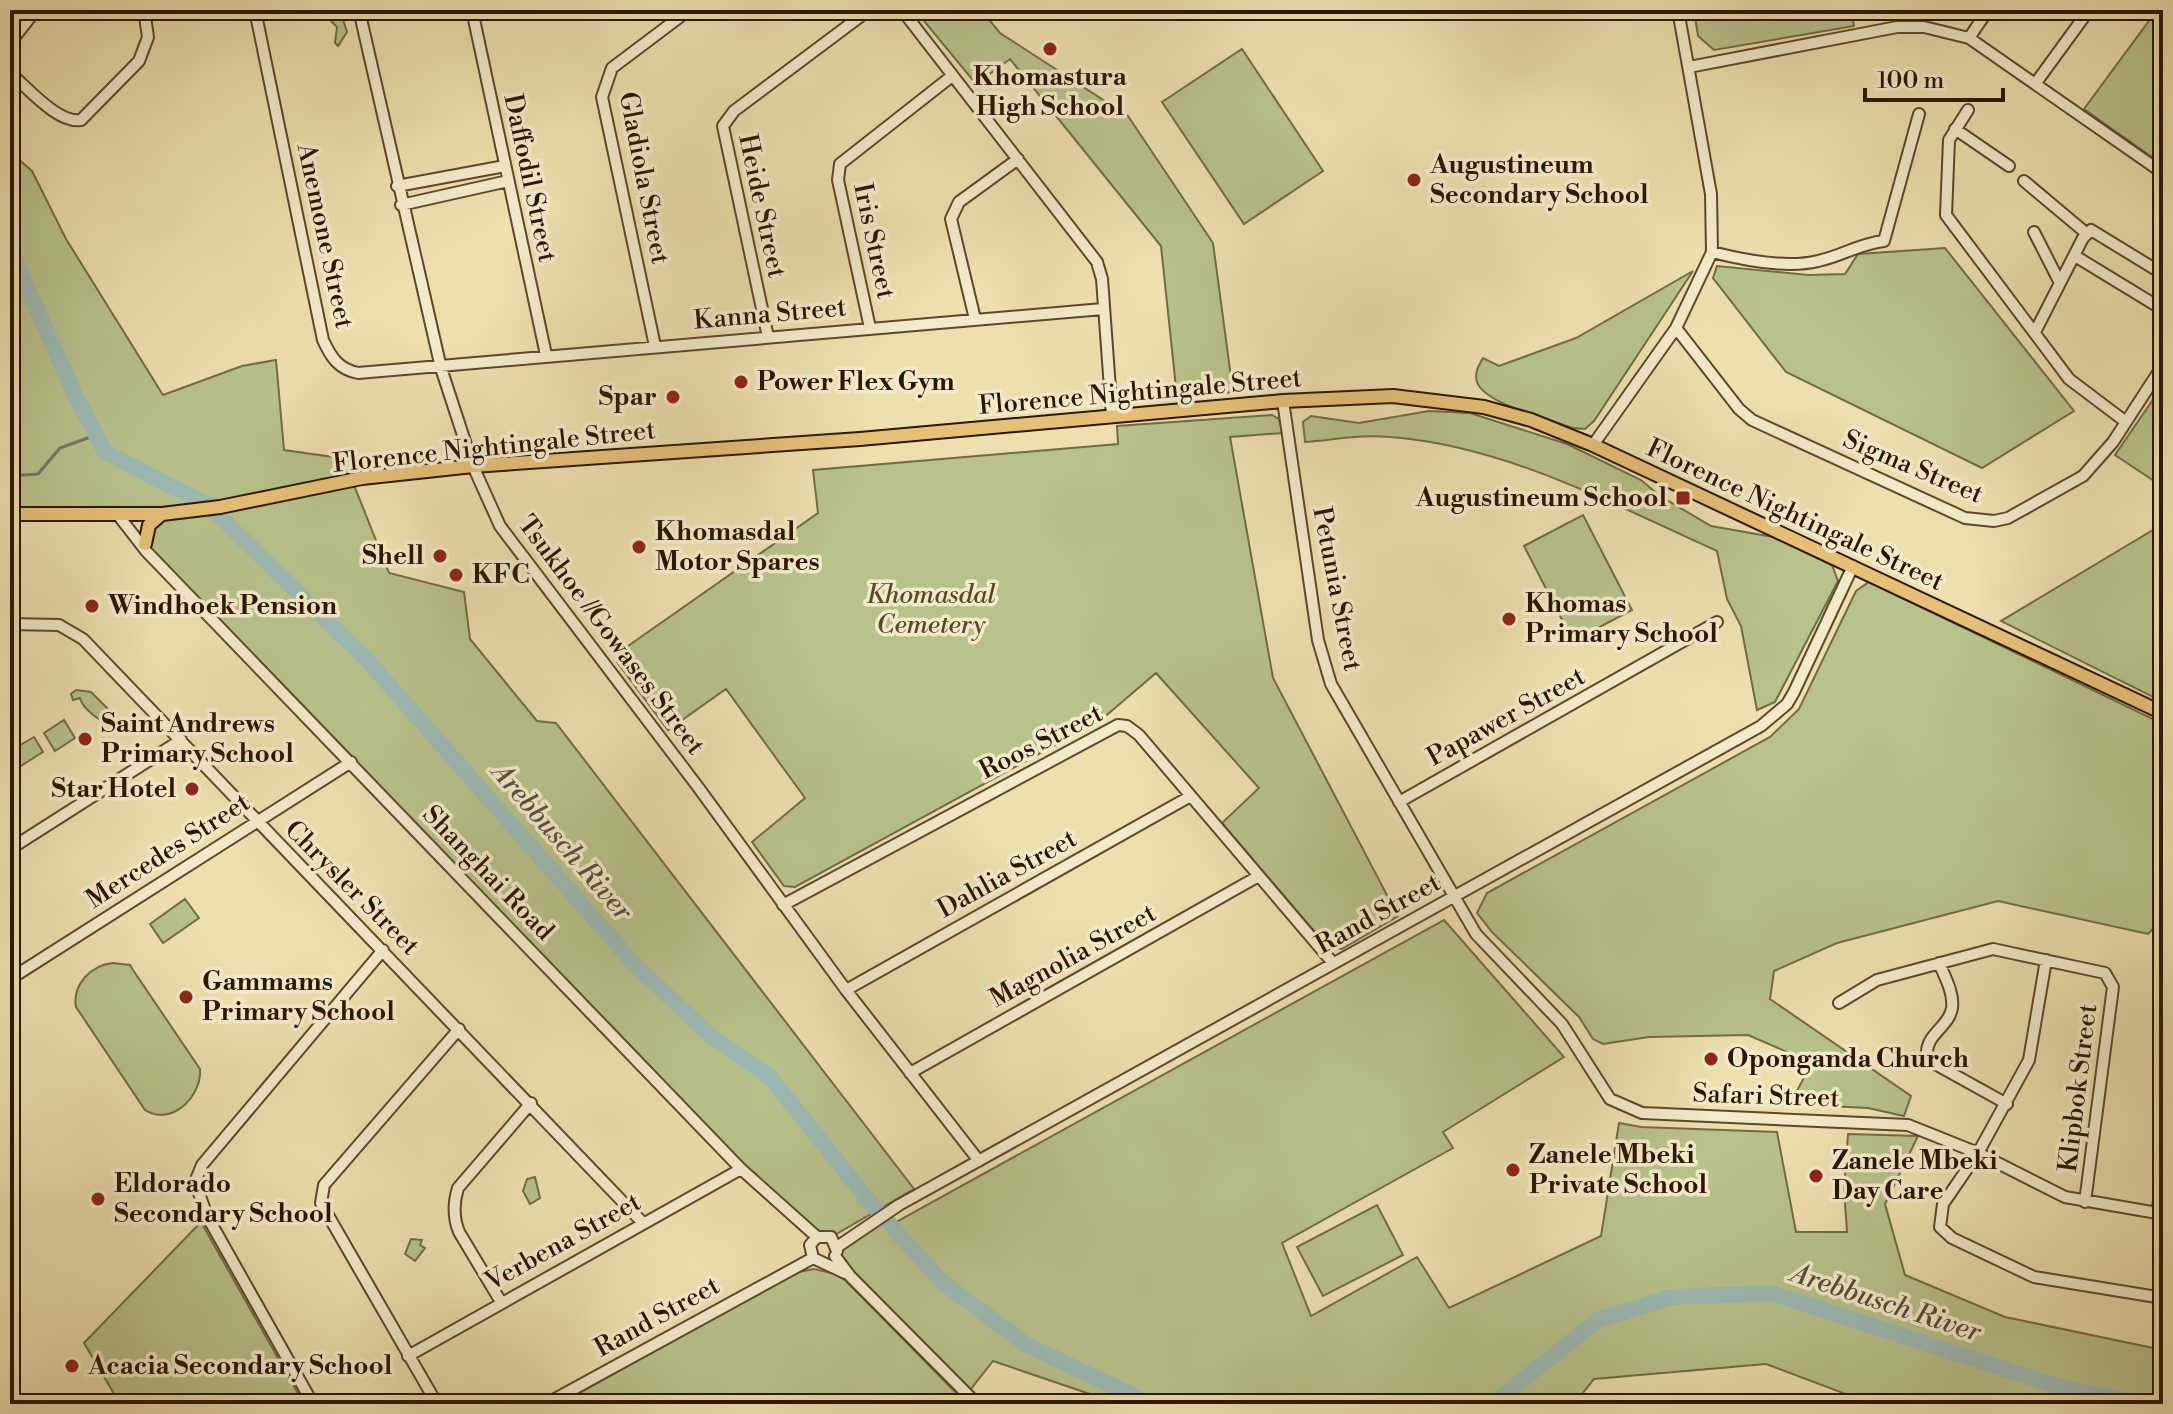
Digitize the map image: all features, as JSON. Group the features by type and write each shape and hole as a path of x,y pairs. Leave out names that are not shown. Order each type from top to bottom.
{"main road":[{"name":"Florence Nightingale Street","path":"10,514 185,512 362,478 473,466 1283,401 1393,396 1462,402 1531,420 1593,445 2163,713"},
{"path":"148,549 149,525 162,514"}],"street":[{"path":"10,43 36,10"},
{"path":"10,73 59,113 70,120 81,120 139,61 148,37 144,10"},
{"name":"Anemone Street","path":"255,10 323,340 331,355 346,371 441,368"},
{"name":"Tsukhoe //Gowases Street","path":"359,10 401,205 441,368 473,466 510,540 599,654 846,990 979,1161"},
{"name":"Daffodil Street","path":"472,10 546,355"},
{"name":"Gladiola Street","path":"655,346 602,97 612,68 689,10"},
{"name":"Heide Street","path":"768,337 723,126 734,111 869,10"},
{"path":"902,10 1097,262 1112,416"},
{"path":"1593,445 1676,328 1712,252 1714,217 1678,10"},
{"path":"1969,38 1988,10"},
{"path":"2035,84 2089,10"},
{"path":"1689,67 1897,27 1924,27 1969,38 2163,173"},
{"name":"Iris Street","path":"870,328 838,180 840,164 952,76"},
{"path":"1968,110 1949,140 1946,215 2069,379 2126,422"},
{"path":"1712,252 1733,258 1809,263 1836,257 1851,247 1884,241 1919,114"},
{"path":"1955,129 2009,166"},
{"path":"975,319 951,219 959,202 1018,159"},
{"path":"397,186 505,166"},
{"path":"401,205 508,181"},
{"path":"2024,181 2086,233"},
{"path":"2086,233 2097,231 2163,274"},
{"path":"2034,232 2060,283"},
{"path":"2035,332 2086,233"},
{"path":"2075,256 2157,306 2163,300"},
{"name":"Kanna Street","path":"441,368 546,355 1103,309"},
{"name":"Sigma Street","path":"1676,328 1739,409 1752,420 1965,518 1994,521 2008,518 2072,484 2092,469 2163,365"},
{"name":"Petunia Street","path":"1283,401 1326,672 1453,898"},
{"name":"Shanghai Road","path":"122,515 148,549 351,762 741,1169 796,1220 812,1247"},
{"name":"Rand Street","path":"546,1404 790,1268 812,1247 833,1251 856,1231 899,1205 1730,744 1774,716 1794,692 1853,566"},
{"name":"Papawer Street","path":"1399,802 1717,622"},
{"name":"Chrysler Street","path":"10,624 53,624 74,632 181,740 255,822 531,1103 643,1223"},
{"name":"Roos Street","path":"783,905 1118,725 1127,726 1139,735 1333,963"},
{"path":"10,849 181,740"},
{"name":"Mercedes Street","path":"10,979 351,762"},
{"name":"Dahlia Street","path":"846,990 1189,797"},
{"name":"Magnolia Street","path":"910,1073 1257,877"},
{"name":"Safari Street","path":"1453,898 1476,934 1562,1024 1603,1092 1620,1107 1642,1113 1898,1123 1918,1127 1978,1153 2035,1183 2085,1202 2160,1214"},
{"name":"Klipbok Street","path":"1839,1003 1869,983 1993,949 2101,972 2110,978 2113,987 2085,1202"},
{"path":"313,1404 207,1216 195,1188 202,1165 383,950"},
{"path":"2046,960 2029,1060 1978,1153 1943,1204 1938,1222 1944,1233 2045,1280 2163,1298"},
{"path":"1939,963 1949,986 1952,1008 1949,1018 1929,1041 1927,1054 1935,1064 2007,1104"},
{"path":"437,1404 321,1203 320,1194 324,1185 459,1029"},
{"path":"501,1302 459,1232 455,1221 455,1198 458,1188 531,1103"},
{"name":"Verbena Street","path":"408,1356 741,1169"},
{"path":"2160,1214 2163,1176"},
{"path":"812,1247 833,1251 850,1276 977,1404"}],"green space":[{"path":"915,10 981,10 1000,33 1128,116 1213,243 1233,392 1177,397 1161,246 1010,59 976,84"},
{"path":"1694,10 1851,10 1854,26 1714,50 1698,36"},
{"path":"2157,10 2163,10 2163,165 2084,109"},
{"path":"342,16 347,32 338,46 335,43 337,27 331,21 332,17"},
{"path":"1242,49 1323,171 1244,224 1162,102"},
{"path":"10,152 32,171 66,239 163,395 242,366 276,360 284,450 433,471 352,480 389,573 464,592 470,639 537,721 556,723 914,1189 831,1237 796,1220 145,544 154,520 10,514 10,405 16,405 10,395"},
{"path":"1945,248 2074,411 1982,468 1786,372 1713,278 1717,266 1809,275 1845,274 1858,254"},
{"path":"1693,271 1594,421 1585,429 1573,428 1505,404 1482,390 1477,382 1477,372 1483,358 1499,366 1576,338"},
{"path":"2163,385 2163,487 2115,455"},
{"path":"1429,411 1470,413 1567,444 1641,480 1660,496 1711,526 1779,538 1832,565 1838,581 1775,702 1757,710 1741,626 1727,599 1717,551 1558,480 1476,452 1380,436 1305,442 1303,422 1311,416 1359,423"},
{"name":"Khomasdal Cemetery","path":"1272,415 1279,419 1283,433 1230,437 1273,678 1398,916 1342,949 1330,947 1320,938 1222,823 1259,788 1156,673 1101,720 795,887 784,886 752,842 805,798 726,689 668,730 617,662 618,653 818,513 813,470 1118,444 1117,426"},
{"path":"1583,515 1632,610 1573,641 1524,546"},
{"path":"2163,524 2163,702 2001,621"},
{"path":"1869,582 2163,724 2163,918 2148,934 1998,901 1837,943 1774,971 1770,999 1911,1096 1904,1116 1868,1108 1790,1104 1807,1072 1801,1058 1748,1035 1649,1037 1603,1044 1593,1039 1579,1017 1492,932 1477,913 1487,893 1770,737 1799,709 1856,591"},
{"path":"76,690 91,692 113,714 114,727 110,729 107,722 91,713 80,698 73,700 71,694"},
{"path":"64,720 75,738 55,751 44,733"},
{"path":"34,737 43,752 16,769 10,751"},
{"path":"185,899 199,918 163,943 150,924"},
{"path":"1444,920 1564,1057 1443,1132 1453,1148 1282,1243 1311,1316 1417,1257 1449,1308 1601,1236 1619,1123 1641,1127 1777,1132 1796,1232 1847,1232 1844,1189 1848,1134 1918,1136 1885,1204 1905,1275 2005,1317 2163,1350 2163,1404 1872,1404 1766,1364 1594,1379 1574,1404 1492,1404 1522,1376 1490,1404 1119,1404 993,1361 967,1394 836,1256 837,1247 883,1216 942,1282 970,1302 942,1278 893,1224"},
{"path":"113,963 130,965 200,1069 191,1098 175,1112 165,1115 145,1110 76,1007 77,991 85,978 97,968"},
{"path":"535,1177 540,1198 530,1204 523,1191 527,1179"},
{"path":"1377,1205 1403,1255 1323,1296 1297,1247"},
{"path":"201,1222 304,1404 120,1404 84,1343"},
{"path":"411,1239 422,1240 420,1245 425,1248 415,1261 405,1254"},
{"path":"814,1269 836,1274 846,1281 967,1404 560,1404 793,1273"}],"waterway":[{"name":"Arebbusch River","path":"10,249 74,393 105,452 208,505 369,662 634,964 713,1038 770,1077 868,1200 942,1282 1027,1345 1151,1404"},
{"path":"10,476 38,474 60,448 96,435"},
{"name":"Arebbusch River","path":"1492,1404 1598,1320 1671,1297 1771,1293 2063,1388 2147,1404"}],"place":[{"name":"Khomastura High School","path":"1050,49"},
{"name":"Augustineum Secondary School","path":"1414,180"},
{"name":"Power Flex Gym","path":"741,382"},
{"name":"Spar","path":"673,397"},
{"name":"Augustineum School","path":"1683,498"},
{"name":"Khomasdal Motor Spares","path":"639,547"},
{"name":"Shell","path":"440,556"},
{"name":"KFC","path":"456,575"},
{"name":"Windhoek Pension","path":"92,606"},
{"name":"Khomas Primary School","path":"1509,619"},
{"name":"Saint Andrews Primary School","path":"85,739"},
{"name":"Star Hotel","path":"192,789"},
{"name":"Gammams Primary School","path":"186,997"},
{"name":"Oponganda Church","path":"1711,1059"},
{"name":"Zanele Mbeki Private School","path":"1513,1170"},
{"name":"Zanele Mbeki Day Care","path":"1816,1176"},
{"name":"Eldorado Secondary School","path":"98,1199"},
{"name":"Acacia Secondary School","path":"72,1366"}]}
